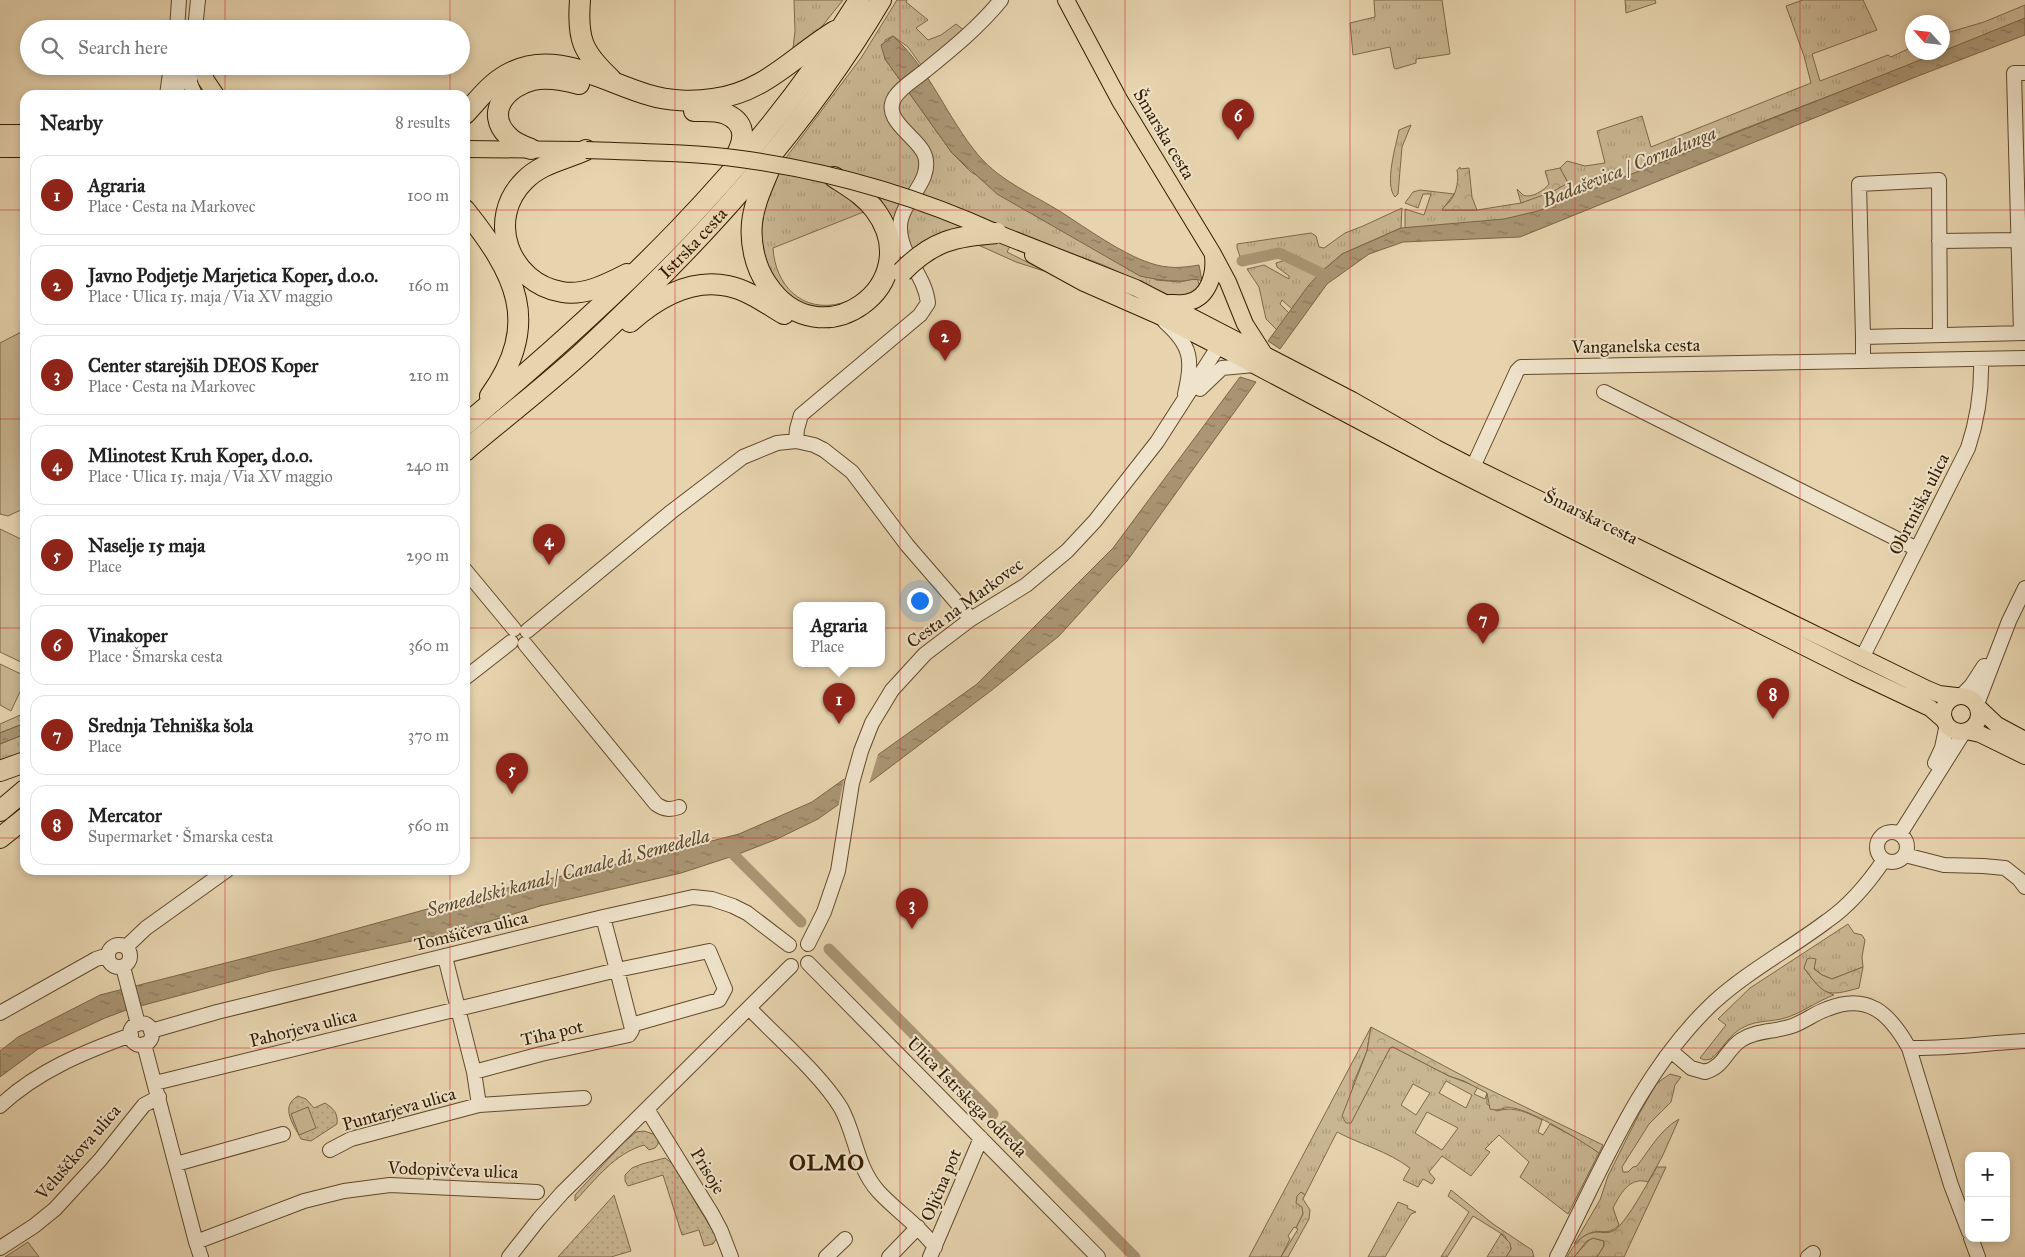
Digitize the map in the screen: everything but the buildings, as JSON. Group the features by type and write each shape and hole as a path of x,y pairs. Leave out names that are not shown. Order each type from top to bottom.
{"highway":[{"path":"580,0 581,40 595,65 612,81"},
{"name":"Istrska cesta","path":"470,421 576,331 718,190 785,108 859,0"},
{"name":"Istrska cesta","path":"470,447 583,352 694,244 773,153 824,88 861,34 881,0"},
{"path":"470,109 492,86 506,75 523,68 538,65 553,65 612,81 649,95 688,100 714,99 750,88 768,79 799,58 818,41 843,26"},
{"path":"531,149 510,138 500,122 498,113 503,97 509,91 535,80 566,80 652,107 719,112 734,119 739,125 743,140 740,150 723,175 718,190"},
{"path":"586,150 546,165 532,174 514,193 505,222 506,240 511,254 519,268 530,279 545,287 563,292 584,292 604,286 644,265"},
{"path":"773,153 771,165 755,206 752,233 757,265 764,280 780,301 793,310 809,316 837,316 862,306 901,270 924,252 945,241 970,236 1005,237"},
{"path":"834,177 866,200 876,211 885,226 901,270"},
{"path":"470,217 496,255 511,282 519,311 516,347 508,367 470,421"},
{"path":"583,352 594,349 609,340 638,314 682,288 711,284 728,286 749,294 802,321 826,325 848,321 870,309 901,270"},
{"path":"0,771 20,764"},
{"path":"0,811 20,794"},
{"path":"0,838 20,822"}],"main road":[{"path":"1066,0 1074,17 1085,33"},
{"path":"1078,5 1085,33"},
{"name":"Šmarska cesta","path":"1085,33 1120,101 1213,254 1228,282 1261,361 1352,400 1473,467 1862,658 1933,692 1959,696"},
{"path":"204,75 213,90"},
{"path":"0,133 20,133"},
{"path":"0,148 20,149"},
{"name":"Šmarska cesta","path":"470,149 670,153 740,159 834,177 932,207 1005,237 1053,254 1136,288 1163,310 1261,361 1441,464 1854,672 1930,708 1946,723"},
{"path":"1163,310 1199,298 1212,279 1215,268 1213,254"},
{"path":"1222,340 1231,313 1228,282"},
{"path":"2025,740 1996,725 1970,698 1959,696 1946,703 1944,709 1946,723 1956,731 1980,734 2025,756"},
{"path":"1965,731 1972,728 1979,719 1978,706"}],"street":[{"path":"178,20 179,0"},
{"path":"196,20 198,0"},
{"path":"796,441 801,415 924,310 928,303 927,294 901,270 900,219 925,172 926,162 922,150 897,122 892,110 894,98 966,37 1001,0"},
{"path":"1863,337 2023,333 2018,240 2021,185 2020,109 2014,73 2025,73"},
{"path":"168,90 170,75"},
{"path":"177,90 178,75"},
{"path":"190,75 190,83 193,90"},
{"path":"1863,361 1859,184 1939,180 1940,335"},
{"path":"1939,241 2018,240"},
{"path":"1163,310 1181,338 1191,362 1182,404"},
{"name":"Cesta na Markovec","path":"808,944 819,923 838,871 852,783 861,751 882,706 906,673 924,654 971,619 1026,585 1067,551 1095,521 1182,404 1222,340"},
{"name":"Vanganelska cesta","path":"1473,467 1521,367 2025,358"},
{"name":"Obrtniška ulica","path":"1862,658 1968,448 1976,426 1982,385 1981,359"},
{"path":"1182,404 1222,368 1261,361"},
{"path":"1604,392 1917,549"},
{"path":"470,674 671,512 743,457 777,443 796,441 814,445 824,450 852,472 907,545 971,619"},
{"path":"470,576 656,804 663,809 670,810 679,807"},
{"path":"1959,696 1979,674 2025,588"},
{"path":"1978,706 2009,621"},
{"path":"1918,803 1942,748 1946,723"},
{"path":"1900,834 1965,731"},
{"path":"1888,832 1900,834 1906,844 1905,854 1896,862 1884,860 1877,851 1878,840 1888,832"},
{"path":"1905,854 1944,865 2005,868 2023,881"},
{"path":"1557,1257 1618,1137 1656,1068 1670,1051 1712,1004 1734,984 1829,920 1850,900 1884,860"},
{"path":"126,947 146,928 220,875"},
{"name":"Tomšičeva ulica","path":"152,1031 218,1012 603,917 693,897 712,898 747,913 789,945"},
{"path":"603,917 632,1025"},
{"path":"795,941 808,944 812,953 808,963 800,968 792,966 785,956 789,945 795,941"},
{"path":"0,1013 108,955 111,948 123,945 131,953 125,973 135,1010 134,1029 134,1042 144,1044 150,1041 152,1031 146,1025 134,1029 49,1070 9,1097 0,1106"},
{"name":"Pahorjeva ulica","path":"155,1083 617,970 709,951 725,989 719,1000 632,1025"},
{"path":"108,955 113,965 125,973"},
{"path":"445,957 474,1072"},
{"name":"Ulica Istrskega odreda","path":"808,963 1098,1257"},
{"path":"509,1257 539,1218 562,1193 792,966"},
{"path":"1670,1051 1691,1068 1705,1072 1718,1067 1735,1046 1746,1037 1758,1032 1787,1028 1825,1009 1842,1003 1866,1005 1880,1011 1892,1021 1909,1048 1950,1185 1965,1222"},
{"name":"Oljčna pot","path":"753,1012 814,1075 839,1105 848,1121 859,1160 863,1167 878,1190 918,1227 933,1252"},
{"name":"Tiha pot","path":"474,1072 541,1054 629,1034 632,1030 632,1025"},
{"path":"1909,1048 1934,1049 1993,1042 2025,1041"},
{"path":"144,1044 196,1242 202,1257"},
{"name":"Puntarjeva ulica","path":"474,1072 479,1105"},
{"name":"Veluščkova ulica","path":"0,1248 50,1214 96,1165 144,1105 159,1098"},
{"name":"Puntarjeva ulica","path":"330,1150 351,1140 479,1105 584,1098"},
{"name":"Prisoje","path":"646,1109 712,1214 731,1257"},
{"path":"176,1164 283,1134"},
{"name":"Oljčna pot","path":"933,1252 981,1138"},
{"name":"Vodopivčeva ulica","path":"196,1242 304,1201 353,1190 390,1185 537,1192"},
{"name":"Oljčna pot","path":"889,1257 918,1227"},
{"path":"826,1257 845,1239"},
{"path":"1972,1242 1978,1257"}],"green space":[{"path":"794,0 843,0 812,39 792,57 795,31"},
{"path":"897,0 907,0 906,2 928,20 916,28 928,40 941,35 956,24 965,31 921,65 908,47 893,36 885,40 885,59 952,153 971,172 1156,280 1180,282 1197,278 1200,287 1188,296 1171,296 1101,264 1059,249 1053,249 1016,234 1007,252 1047,272 1016,262 976,244 963,243 887,270 865,296 826,312 785,299 762,255 761,208 785,159 861,58","holes":["866,211 884,249 875,277 864,292 858,297 842,303 828,305 815,304 793,294 779,274 773,248"]},
{"path":"1374,0 1442,0 1450,54 1416,59 1416,63 1396,69 1394,68 1390,47 1353,55 1350,23 1375,17"},
{"path":"1625,0 1655,0 1656,3 1626,13"},
{"path":"1803,0 1863,0 1877,30 1812,54 1820,81 1888,55 1891,57 1905,50 1905,60 1923,60 1738,131 1548,209 1507,221 1405,228 1405,209 1424,215 1431,194 1423,194 1418,208 1405,203 1413,192 1420,190 1454,194 1442,210 1477,210 1521,203 1568,183 1560,168 1567,161 1585,166 1605,163 1597,131 1642,116 1651,147 1811,83 1804,56 1786,6"},
{"path":"2025,5 2025,21 1950,49 1950,32 1984,22"},
{"path":"1411,125 1402,147 1398,194 1395,197 1392,191 1391,174 1399,130"},
{"path":"1460,167 1460,169 1469,168 1472,197 1477,210 1442,210 1456,190 1458,182 1457,170"},
{"path":"1560,168 1568,183 1552,192 1521,203 1517,189 1526,196 1538,193 1549,184 1545,171"},
{"path":"1402,208 1401,228 1342,254 1321,272 1292,309 1282,300 1280,304 1289,313 1277,330 1266,319 1259,287 1247,269 1264,265 1289,279 1289,276 1277,267 1276,263 1286,260 1288,253 1285,250 1276,250 1241,259 1237,244 1311,233 1316,236 1319,247 1324,248 1345,233"},
{"path":"20,333 20,510 8,516 0,514 0,343"},
{"path":"0,529 20,539 20,662 0,652"},
{"path":"0,664 20,674 20,692 11,711 0,705"},
{"path":"20,715 20,725 0,733 0,724"},
{"path":"20,736 20,758 0,762 0,744"},
{"path":"1848,924 1854,933 1862,935 1865,940 1862,957 1863,967 1832,979 1822,975 1814,968 1804,968 1820,987 1834,995 1791,1016 1754,1023 1744,1027 1734,1034 1711,1059 1704,1060 1700,1058 1726,1025 1718,1019 1750,988"},
{"path":"1807,959 1816,959 1814,969 1832,979 1863,967 1859,988 1839,993 1827,992 1822,989 1804,968"},
{"path":"1371,1027 1367,1051 1353,1084 1351,1122 1390,1048 1393,1047 1449,1076 1478,1087 1474,1094 1485,1099 1487,1093 1487,1104 1497,1111 1509,1109 1520,1111 1542,1120 1538,1132 1543,1135 1550,1124 1582,1141 1599,1153 1568,1214 1520,1177 1529,1162 1499,1135 1485,1149 1490,1152 1471,1176 1442,1156 1429,1172 1435,1179 1432,1184 1423,1179 1418,1187 1403,1180 1410,1168 1383,1153 1337,1132 1305,1195 1301,1192 1303,1214 1296,1228 1294,1227 1288,1236 1290,1239 1281,1257 1249,1257","holes":["1446,1081 1472,1095 1466,1108 1439,1093","1413,1084 1430,1093 1416,1115 1401,1105","1427,1112 1458,1128 1442,1150 1415,1133"]},
{"path":"1371,1027 1480,1085 1603,1145 1599,1153 1545,1120 1522,1110 1513,1108 1490,1109 1487,1093 1393,1047 1390,1048 1351,1123 1346,1123 1342,1116 1367,1051"},
{"path":"1670,1074 1681,1077 1675,1085 1671,1102 1649,1124 1622,1167 1623,1172 1628,1172 1637,1166 1661,1134 1679,1119 1662,1157 1648,1182 1636,1182 1622,1192 1613,1208 1619,1225 1615,1229 1607,1232 1593,1232 1582,1237 1574,1244 1600,1200 1608,1176 1639,1114 1657,1083"},
{"path":"298,1096 306,1099 314,1108 325,1103 328,1105 336,1114 337,1124 311,1141 301,1139 292,1122 289,1111 289,1105 292,1100"},
{"path":"308,1107 316,1128 299,1135 291,1114"},
{"path":"644,1131 658,1138 658,1144 655,1148 649,1150 644,1145 624,1154 606,1168 575,1201 575,1195 623,1143 636,1132"},
{"path":"665,1158 672,1163 717,1238 713,1244 704,1246 699,1230 682,1235 663,1175 628,1186 625,1181 625,1175 632,1168"},
{"path":"1657,1167 1666,1167 1624,1257 1597,1257 1604,1246 1604,1241 1593,1238 1587,1241 1574,1257 1567,1257 1582,1237 1596,1232 1610,1232 1620,1225 1632,1210"},
{"path":"1451,1190 1493,1224 1532,1250 1534,1257 1506,1257 1511,1249 1505,1236 1473,1216 1447,1257 1441,1257 1469,1212 1448,1196"},
{"path":"1301,1192 1305,1195 1303,1199 1310,1210 1309,1219 1288,1257 1281,1257 1298,1229 1296,1228 1303,1214 1302,1207 1296,1203 1297,1196"},
{"path":"614,1195 631,1251 611,1257 558,1257"},
{"path":"1398,1202 1416,1212 1411,1214 1385,1257 1368,1257"},
{"path":"1501,1234 1510,1243 1511,1249 1506,1257 1487,1257"},
{"path":"1593,1238 1604,1241 1604,1246 1597,1257 1574,1257 1588,1241"},
{"path":"28,1242 39,1257 5,1257"}],"water":[{"path":"2025,18 2025,35 1918,76 1520,237 1403,242 1369,254 1327,284 1280,349 1268,341 1308,286 1342,254 1401,228 1504,219 1538,211 1920,60 1950,60 1950,48"},
{"path":"893,36 918,63 957,126 979,156 997,173 1104,240 1139,259 1168,267 1199,265 1202,281 1196,279 1168,281 1140,276 997,194 952,153 885,59 881,45"},
{"path":"1240,377 1256,382 1127,561 1059,636 992,690 818,819 777,839 681,873 540,906 454,932 271,971 129,1009 38,1049 0,1077 0,1051 18,1037 100,995 312,941 485,893 653,856 739,834 812,802 977,684 1113,548"},
{"path":"20,725 20,736 0,744 0,733"}],"pier":[{"path":"879,751 868,787 838,808 845,775"}],"waterway":[{"name":"Badaševica / Cornalunga","path":"1242,261 1279,253 1327,276 1333,272"},
{"path":"727,848 801,922"},
{"path":"829,949 993,1114"},
{"path":"1005,1126 1135,1257"}],"place":[{"name":"Vinakoper","path":"1238,140"},
{"name":"Javno Podjetje Marjetica Koper, d.o.o.","path":"945,361"},
{"name":"Mlinotest Kruh Koper, d.o.o.","path":"549,565"},
{"name":"Srednja Tehniška šola","path":"1483,644"},
{"name":"Mercator","path":"1773,719"},
{"name":"Agraria","path":"839,724"},
{"name":"Naselje 15 maja","path":"512,794"},
{"name":"Center starejših DEOS Koper","path":"912,929"}],"district":[{"name":"OLMO","path":"827,1162"}],"water label":[{"name":"Semedelski kanal / Canale di Semedella","path":"568,872"}]}
